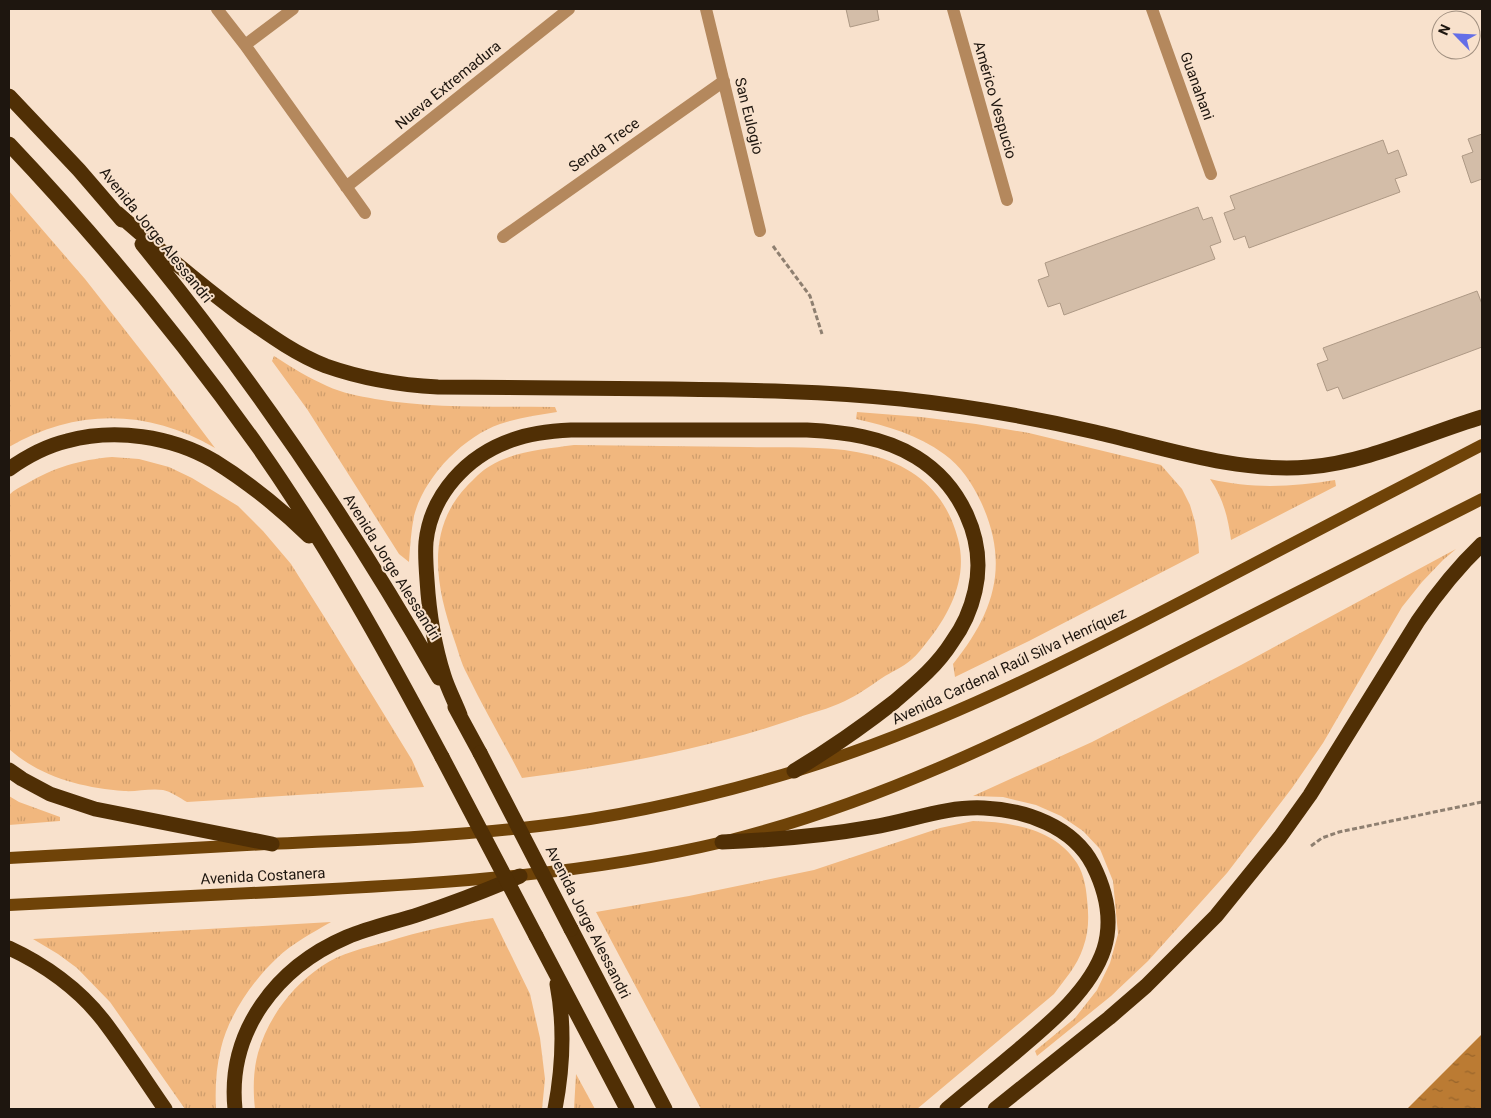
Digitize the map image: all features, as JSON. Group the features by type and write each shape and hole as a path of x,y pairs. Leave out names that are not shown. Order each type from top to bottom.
{"highway":[{"name":"Avenida Jorge Alessandri","path":"9,96 117,213 183,294 240,370 306,464 360,546 460,715 665,1109"},
{"path":"9,144 94,238 184,348 259,448 326,552 380,644 442,757 627,1109"},
{"path":"117,213 210,292 277,341 324,365 372,380 405,385 767,390 898,399 953,405 1024,417 1228,464 1279,468 1327,465 1362,458 1482,417"},
{"path":"460,715 444,677 434,637 428,597 425,554 431,520 439,501 450,484 478,457 494,447 512,440 551,431 616,429 807,430 835,432 863,437 904,450 930,467 943,479 955,493 964,508 972,529 977,551 978,573 976,590 964,623 938,661 870,721 794,771"},
{"path":"9,469 42,450 66,441 91,436 117,435 167,442 213,461 234,475 297,524 326,552"},
{"path":"995,1109 1146,986 1227,903 1280,837 1310,795 1435,596 1482,544"},
{"path":"9,770 50,794 95,810 272,844"},
{"path":"722,842 763,841 840,833 947,810 984,808 1011,811 1049,824 1076,843 1089,859 1099,878 1105,894 1108,911 1108,929 1104,948 1096,966 1086,982 1067,1005 1046,1026 947,1109"},
{"path":"235,1109 234,1083 243,1039 252,1019 264,1000 299,965 320,951 347,937 457,902 520,876"},
{"path":"9,948 40,965 84,999 103,1020 165,1109"},
{"path":"554,970 562,1025 560,1080 555,1109"}],"main road":[{"name":"Avenida Cardenal Raúl Silva Henríquez","path":"487,832 542,826 667,804 794,771 853,753 911,731 1045,670 1134,626 1482,444"},
{"path":"520,876 616,862 722,842 854,802 1011,736 1092,697 1482,499"},
{"name":"Avenida Costanera","path":"9,858 350,841 487,832"},
{"name":"Avenida Costanera","path":"9,905 370,887 520,876"}],"street":[{"path":"217,9 246,45 365,213"},
{"path":"246,45 293,9"},
{"name":"Nueva Extremadura","path":"346,187 569,9"},
{"name":"San Eulogio","path":"709,9 724,81 760,231"},
{"name":"Américo Vespucio","path":"953,9 1007,200"},
{"name":"Guanahani","path":"1152,9 1211,174"},
{"name":"Senda Trece","path":"503,237 724,81"}],"path":[{"path":"760,231 810,296 822,334"},
{"path":"1311,846 1322,838 1339,832 1482,802"}],"green space":[{"path":"9,191 85,279 215,448 190,435 164,426 138,420 112,418 60,425 34,434 9,447"},
{"path":"274,356 327,386 363,397 442,406 555,407 557,412 514,420 486,430 472,438 447,460 426,487 419,501 413,522 409,562 399,554 307,409 272,361"},
{"path":"857,412 921,417 1029,433 1161,465 1182,489 1190,505 1195,522 1199,553 955,677 953,664 979,626 988,607 993,587 996,567 995,547 990,525 974,488 966,475 950,459 934,447 913,436 856,419"},
{"path":"574,445 826,448 856,452 887,460 902,467 927,484 946,508 953,523 961,553 961,567 955,594 936,631 913,658 850,699 839,704 761,730 694,748 626,762 522,778 465,670 460,656 448,619 439,579 440,540 445,521 454,503 467,486 487,468 499,461 520,454"},
{"path":"112,457 139,459 169,467 192,478 238,506 263,531 291,564 325,618 412,760 424,787 187,802 163,790 129,791 78,784 34,767 9,749 9,495 19,487 57,469 78,462"},
{"path":"1210,479 1256,486 1304,484 1335,480 1336,486 1231,540 1224,508"},
{"path":"1456,549 1422,582 1402,607 1323,743 1292,788 1227,873 1148,961 1111,996 1037,1056 1035,1051 1075,1018 1097,990 1110,963 1118,934 1113,881 1100,849 1083,831 1061,816 1036,805 1003,797 973,796 1092,742 1241,665"},
{"path":"9,796 19,802 60,817 60,821 9,825"},
{"path":"973,821 1015,825 1042,834 1054,840 1065,849 1080,868 1087,894 1088,918 1086,936 1077,961 1054,994 917,1109 701,1109 596,912 689,896 814,870 940,828"},
{"path":"493,918 530,994 540,1038 545,1079 542,1109 255,1109 254,1074 262,1040 282,1004 311,974 345,954 361,949 412,934"},
{"path":"331,922 303,938 268,967 235,1012 224,1036 218,1063 216,1109 185,1109 110,1002 77,968 33,939"},
{"path":"576,1074 595,1109 574,1109"}],"water":[{"path":"1482,1034 1482,1109 1407,1109"}],"building":[{"path":"846,9 877,9 879,20 850,27"},
{"path":"1482,134 1482,179 1471,183 1462,156 1473,152 1468,139"},
{"path":"1383,140 1388,154 1398,150 1407,175 1395,179 1400,192 1249,248 1245,236 1234,240 1224,213 1235,209 1230,196"},
{"path":"1198,207 1203,220 1212,217 1221,242 1210,246 1215,259 1064,315 1060,303 1048,307 1038,280 1049,276 1045,263"},
{"path":"1477,291 1482,304 1482,347 1343,399 1338,387 1327,391 1317,364 1328,360 1323,348"}]}
